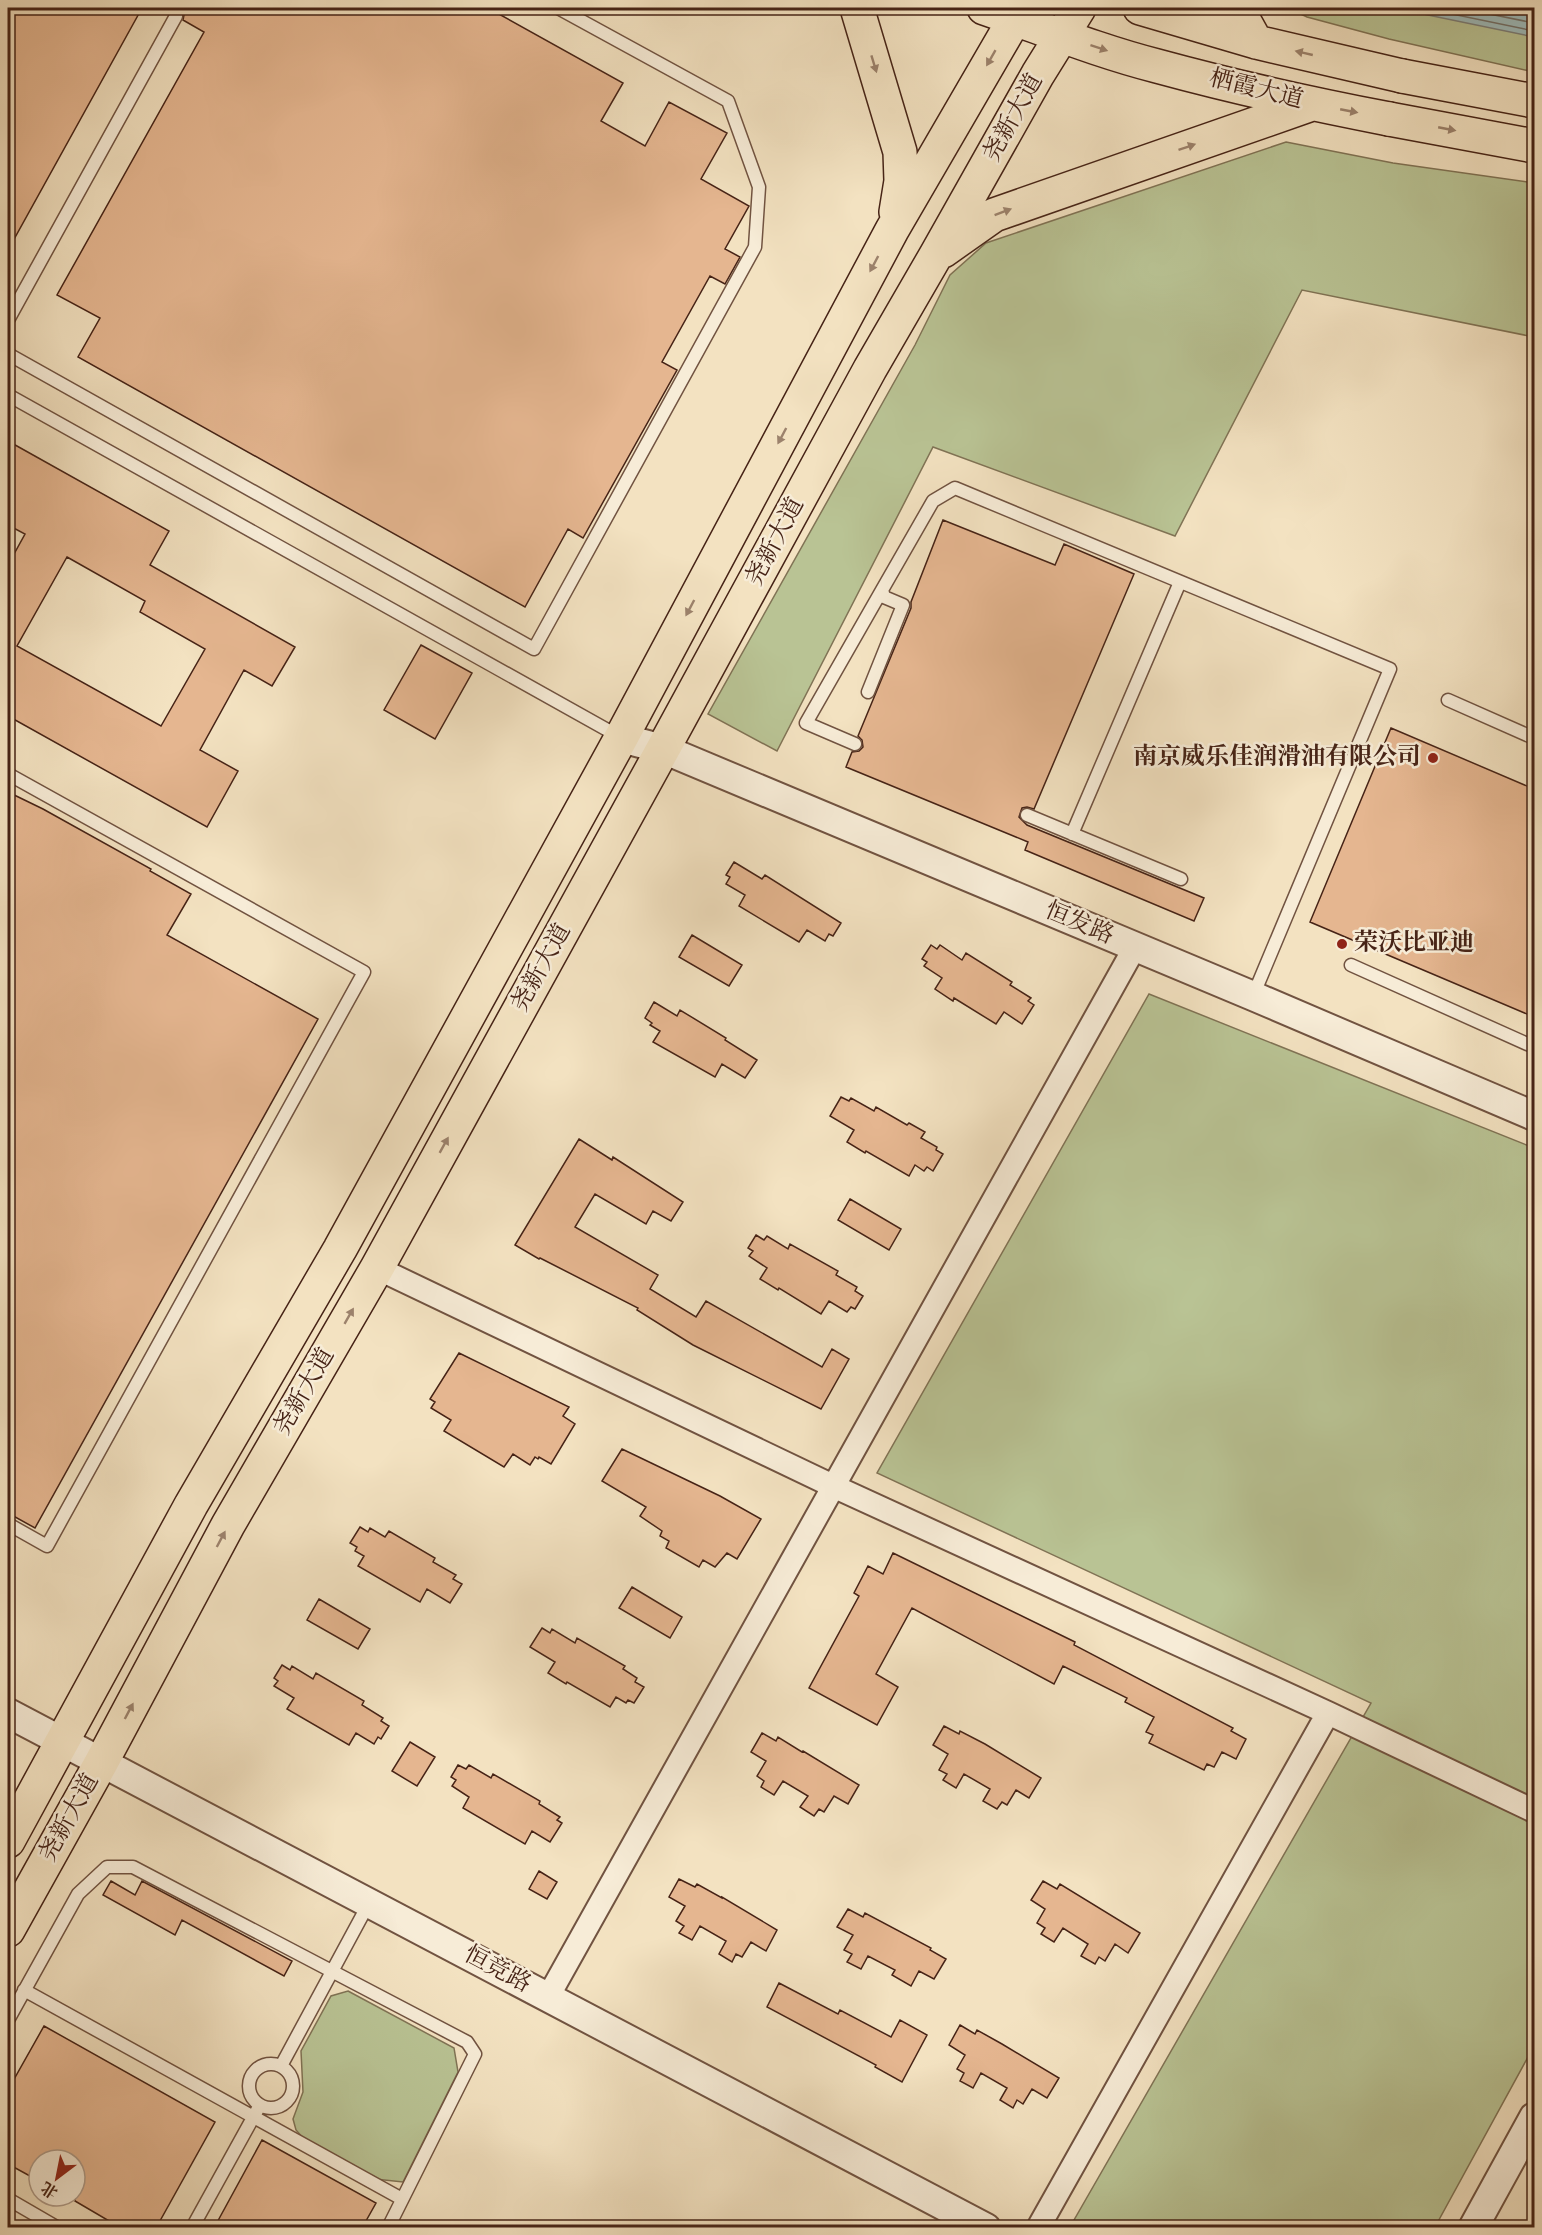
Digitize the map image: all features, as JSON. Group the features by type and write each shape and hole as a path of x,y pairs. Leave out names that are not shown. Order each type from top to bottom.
{"main road":[{"path":"857,8 900,152 901,181 892,230"},
{"name":"栖霞大道","path":"984,8 1018,13 1061,36 1157,66 1312,104 1534,146"},
{"name":"尧新大道","path":"8,1930 101,1763 228,1525 377,1268 870,369 1079,8"},
{"name":"栖霞大道","path":"1140,8 1256,42 1402,76 1534,101"},
{"path":"1237,8 1256,42"},
{"name":"尧新大道","path":"8,1841 191,1505 340,1249 621,738 892,230 1018,13"},
{"path":"936,255 994,215 1312,104"}],"street":[{"name":"恒发路","path":"621,738 663,749 1534,1116"},
{"path":"548,1997 1135,947"},
{"path":"377,1268 833,1486 1328,1713 1534,1811"},
{"name":"恒竞路","path":"8,1713 986,2228"},
{"path":"1038,2228 1328,1713"},
{"path":"1473,2228 1534,2117"}],"lane":[{"path":"8,354 534,649 755,247 759,187 728,101 558,8"},
{"path":"8,320 176,16"},
{"path":"8,395 621,738"},
{"path":"855,744 806,723 933,501 956,488 1390,669 1253,996"},
{"path":"1072,834 1180,582"},
{"path":"868,692 903,605 884,597 882,590"},
{"path":"1448,700 1534,738"},
{"path":"8,774 364,972 47,1546 8,1524"},
{"path":"1027,815 1181,879"},
{"path":"1351,964 1534,1047"},
{"path":"8,2020 78,1894 107,1867 133,1867 467,2042 475,2054 388,2228"},
{"path":"280,2066 369,1903"},
{"path":"24,1990 402,2199"},
{"path":"272,2063 280,2066 291,2077 293,2084 289,2098 271,2108 260,2105 249,2090 252,2074 264,2064 272,2063"},
{"path":"192,2228 260,2105"},
{"path":"8,2199 58,2228"}],"green space":[{"path":"1288,8 1534,8 1534,72 1389,39 1307,17"},
{"path":"1286,142 1393,163 1534,183 1534,337 1302,290 1175,536 933,447 777,751 708,714 915,345 950,275 986,243"},
{"path":"1149,994 1534,1148 1534,2046 1435,2227 1070,2227 1371,1703 877,1473"},
{"path":"348,1991 454,2048 458,2072 403,2182 375,2179 304,2139 296,2130 293,2119 303,2092 301,2051 331,1996"}],"water":[{"path":"1394,8 1534,8 1534,37"}],"building":[{"path":"8,8 142,8 8,250"},
{"path":"161,8 175,8 169,12"},
{"path":"175,8 488,8 623,83 601,121 645,146 669,102 727,133 701,179 749,206 725,249 740,257 725,284 710,276 662,362 677,370 583,538 568,529 525,607 78,357 100,318 57,295 204,32 183,20 184,15 180,9"},
{"path":"8,441 169,531 150,565 295,647 272,686 244,670 200,750 238,771 207,827 8,716 8,565 25,534 8,525","holes":["67,557 145,601 140,612 205,649 161,726 17,646"]},
{"path":"943,520 1055,565 1064,544 1134,574 1034,809 1022,808 1019,817 1027,825 1204,898 1194,921 1025,850 1028,842 846,767 852,752 859,751 863,747 862,740 858,736 911,608 911,602"},
{"path":"421,645 472,673 435,739 384,710"},
{"path":"1391,728 1534,789 1534,1017 1310,922"},
{"path":"8,792 151,869 150,871 191,894 167,935 318,1019 35,1528 8,1513"},
{"path":"734,862 762,879 765,875 841,923 833,936 829,934 825,941 807,930 799,942 739,906 745,895 726,884 730,877 726,875"},
{"path":"692,935 742,965 729,986 679,957"},
{"path":"931,945 937,949 940,945 962,960 966,953 1012,982 1010,985 1031,998 1028,1001 1034,1005 1022,1024 1004,1012 996,1024 935,989 942,978 924,966 927,962 922,959"},
{"path":"654,1002 677,1016 680,1010 757,1060 745,1078 722,1064 715,1077 653,1042 660,1031 650,1025 652,1023 645,1018"},
{"path":"841,1097 849,1101 851,1098 874,1111 876,1107 907,1125 909,1123 925,1132 921,1138 937,1147 936,1150 943,1154 933,1171 927,1167 924,1171 915,1165 909,1176 847,1142 854,1130 830,1116"},
{"path":"579,1139 612,1160 613,1157 683,1202 671,1221 653,1211 646,1224 595,1194 575,1227 658,1275 650,1289 696,1317 706,1301 822,1367 832,1349 849,1359 821,1409 693,1345 637,1310 638,1308 515,1245"},
{"path":"850,1199 901,1229 889,1250 838,1220"},
{"path":"756,1235 764,1240 767,1236 788,1249 790,1244 838,1271 836,1275 857,1287 855,1291 863,1296 855,1309 851,1307 847,1312 829,1301 821,1314 760,1279 767,1268 749,1256 753,1251 748,1248"},
{"path":"459,1353 569,1407 563,1416 575,1424 551,1464 535,1457 530,1465 513,1454 504,1467 444,1431 451,1420 431,1408 435,1402 430,1399"},
{"path":"622,1449 720,1496 761,1519 737,1559 727,1553 715,1567 703,1560 699,1567 666,1548 669,1541 660,1536 662,1531 640,1516 646,1507 602,1481"},
{"path":"360,1527 368,1532 370,1528 385,1537 389,1531 435,1558 433,1562 456,1575 453,1579 462,1584 450,1603 427,1589 420,1602 358,1566 364,1556 355,1551 357,1547 350,1543"},
{"path":"893,1553 1075,1642 1074,1645 1233,1728 1231,1731 1246,1739 1236,1759 1222,1752 1214,1767 1207,1764 1204,1770 1149,1743 1153,1735 1146,1732 1154,1717 1125,1702 1127,1698 1063,1666 1054,1684 912,1608 876,1674 898,1687 877,1725 809,1688 859,1596 854,1593 868,1566 883,1574"},
{"path":"632,1587 682,1617 670,1638 619,1608"},
{"path":"319,1599 370,1629 358,1649 307,1620"},
{"path":"542,1628 550,1633 552,1629 575,1643 577,1638 625,1666 623,1669 637,1678 635,1682 644,1687 634,1703 628,1700 626,1703 616,1697 610,1707 548,1673 555,1662 530,1647"},
{"path":"282,1665 290,1670 292,1666 313,1679 316,1673 364,1701 362,1705 383,1718 381,1721 389,1726 381,1739 378,1737 374,1744 356,1733 349,1745 287,1709 294,1698 274,1686 278,1681 274,1678"},
{"path":"944,1726 959,1734 960,1731 985,1744 1041,1778 1029,1798 1016,1790 1007,1805 1002,1802 997,1809 983,1801 990,1789 964,1774 956,1788 943,1780 947,1774 939,1770 948,1754 933,1745"},
{"path":"762,1733 776,1741 778,1737 859,1785 848,1804 834,1796 824,1812 819,1809 814,1816 800,1807 808,1796 783,1781 774,1795 761,1787 764,1781 757,1776 766,1761 751,1752"},
{"path":"410,1742 435,1757 417,1786 392,1771"},
{"path":"458,1765 466,1769 469,1765 491,1778 493,1774 540,1801 539,1804 560,1817 557,1820 562,1823 550,1842 532,1831 525,1844 463,1808 469,1797 452,1786 456,1780 451,1777"},
{"path":"539,1871 557,1882 547,1899 529,1889"},
{"path":"679,1879 695,1887 697,1884 722,1897 777,1930 766,1951 751,1942 742,1957 736,1954 732,1962 719,1954 726,1941 700,1926 692,1940 679,1933 684,1926 676,1921 685,1906 669,1897"},
{"path":"111,1881 135,1895 142,1881 292,1961 284,1976 182,1920 175,1935 103,1895"},
{"path":"1043,1881 1057,1889 1060,1884 1140,1933 1128,1953 1115,1944 1105,1961 1099,1957 1095,1964 1081,1956 1088,1944 1063,1928 1054,1942 1041,1934 1045,1928 1037,1923 1045,1909 1031,1900"},
{"path":"848,1909 863,1917 865,1913 931,1948 930,1950 946,1959 934,1979 919,1971 911,1986 892,1975 895,1970 868,1956 861,1969 847,1962 852,1954 844,1950 853,1935 837,1927"},
{"path":"779,1983 838,2014 840,2010 891,2037 900,2020 927,2035 902,2082 875,2067 876,2065 767,2007"},
{"path":"960,2025 975,2034 977,2030 1059,2078 1047,2098 1032,2089 1023,2104 1017,2100 1013,2108 1000,2100 1007,2088 981,2073 973,2088 960,2081 964,2073 957,2069 965,2055 949,2045"},
{"path":"44,2026 215,2122 156,2228 121,2228 87,2208 87,2148 27,2148 27,2174 8,2164 8,2090"},
{"path":"262,2140 376,2203 362,2228 214,2228"}],"place":[{"name":"南京威乐佳润滑油有限公司","path":"1433,758"},
{"name":"荣沃比亚迪","path":"1342,944"}]}
